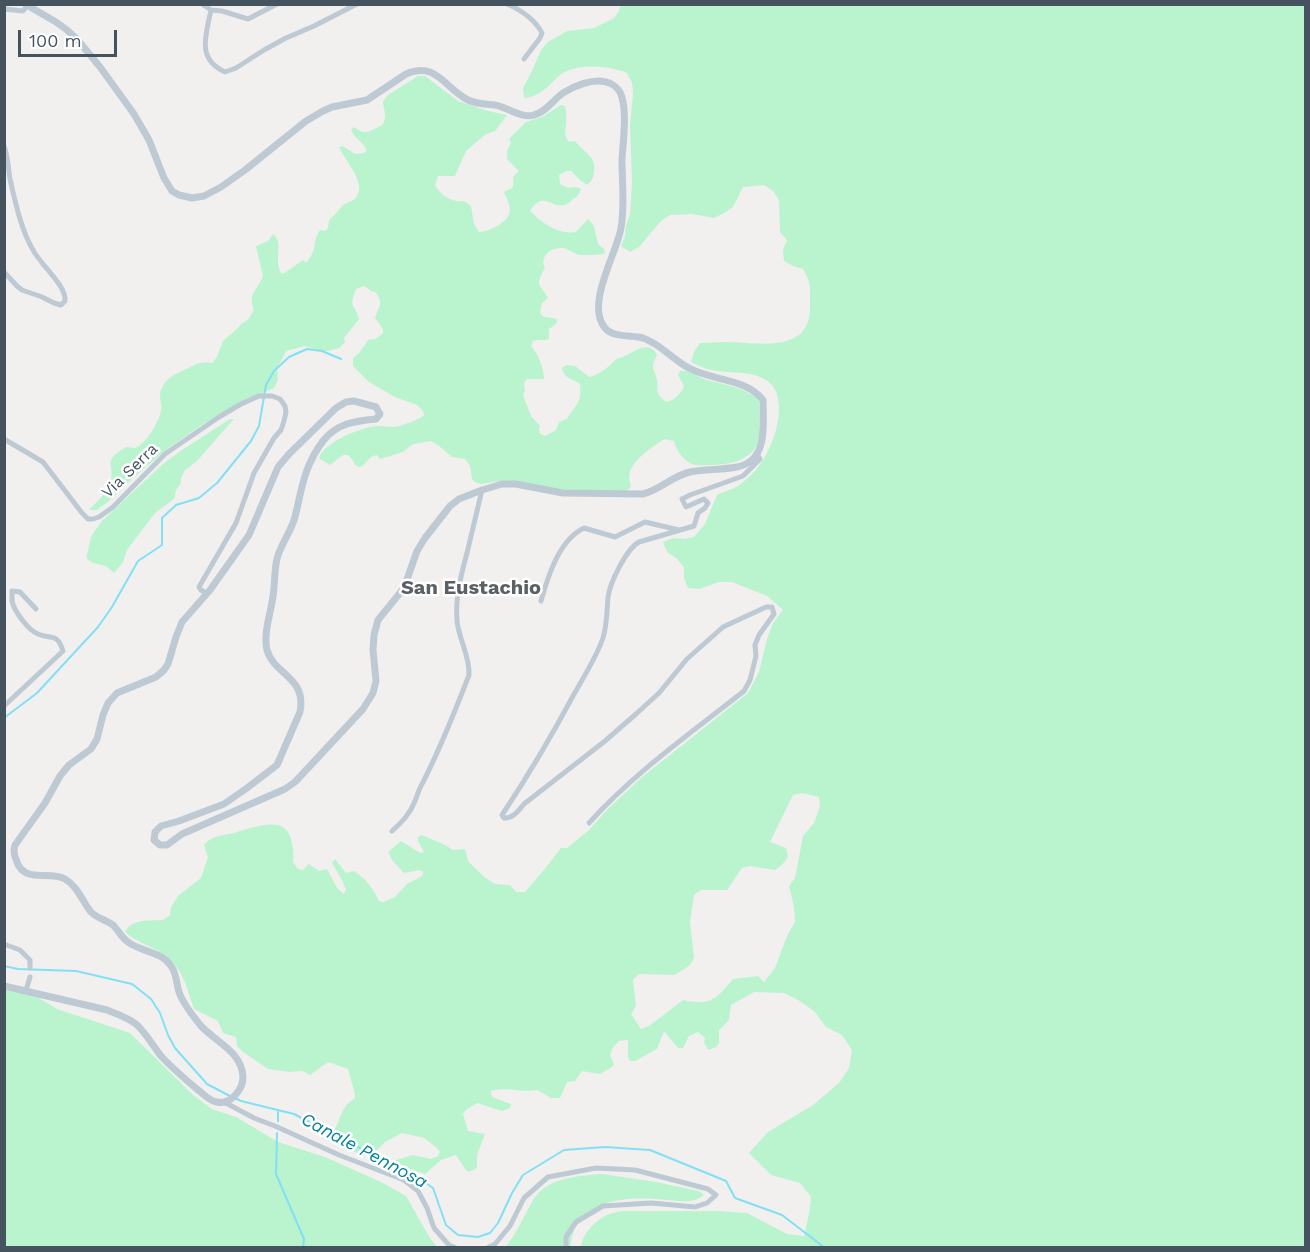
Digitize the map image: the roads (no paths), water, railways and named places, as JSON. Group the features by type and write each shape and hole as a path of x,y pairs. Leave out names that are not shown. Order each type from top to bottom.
{"street":[{"path":"202,4 211,10 248,19 277,4"},
{"path":"211,10 204,47 207,56 216,68 225,72 236,68 286,38 357,4"},
{"path":"507,4 533,21 542,33 524,59"},
{"path":"4,9 22,11 26,5 56,22 77,39 134,114 149,140 164,178 172,191 192,198 204,196 221,187 306,121 323,111 367,100 413,71 426,70 434,73 456,93 468,100 500,106 527,116 542,111 563,93 580,84 599,80 608,82 620,93 624,107 622,162 624,203 621,231 602,285 598,308 599,318 604,328 612,333 651,341 692,370 741,385 760,395 763,400 764,440 757,454 739,467 688,472 643,494 563,493 516,484 502,484 459,499 444,513 417,551 404,588 378,620 373,650 376,681 373,693 363,709 295,782 285,789 182,834 167,845 160,845 154,840 155,832 161,826 224,804 277,765 300,712 299,691 271,658 266,639 277,558 294,520 304,475 323,441 341,425 376,419 380,414 376,407 354,401 346,402 336,408 278,467 249,536 207,593 182,622 164,670 156,677 117,693 108,703 97,739 91,749 69,765 13,851 17,865 23,871 30,875 59,876 65,879 74,886 92,913 112,925 129,943 164,958 176,974 180,994 192,1013 203,1027 232,1052 237,1060 243,1076 239,1091 227,1101 218,1103 209,1099 163,1058 134,1022 122,1016 107,1010 4,986"},
{"path":"4,146 14,199 31,246 38,259 62,289 66,296 65,301 61,304 54,303 22,290 4,272"},
{"name":"Via Serra","path":"4,439 43,462 82,513 88,519 93,519 113,507 165,454 219,417 259,396 272,396 280,399 286,412 281,430 274,438 255,473 236,523 202,580 199,587 207,593"},
{"path":"589,823 635,777 744,691 750,680 756,656 755,645 759,635 774,614 772,607 766,607 723,627 687,659 659,693 605,741 524,804 513,816 504,818 502,815 542,753 587,672 603,639 608,613 608,595 623,560 633,545 694,526 698,513 708,503 704,499 686,507 682,499 743,476 760,459 757,454"},
{"path":"392,831 410,812 444,738 469,675 467,654 457,621 457,598 482,490"},
{"path":"541,601 549,573 568,539 577,531 584,528 615,537 645,522 681,530"},
{"path":"4,706 63,651 60,643 54,637 37,634 23,622 12,602 12,591 20,592 36,609"},
{"path":"4,944 20,950 30,960 30,968"},
{"path":"26,990 30,977"},
{"path":"227,1101 254,1118 404,1180 418,1191 434,1228 449,1245 456,1248"},
{"path":"488,1248 495,1244 510,1226 524,1198 548,1177 596,1168 635,1170 708,1189 716,1195 707,1203 695,1207 651,1203 603,1206 576,1222 566,1237 566,1248"}],"waterway":[{"path":"4,718 37,693 98,627 138,561 162,545 162,518 176,505 199,498 217,483 251,441 259,426 266,385 274,371 289,357 307,349 322,351 341,359"},
{"name":"Canale Pennosa","path":"4,966 18,969 76,971 132,984 151,999 160,1013 175,1048 207,1084 230,1096"},
{"name":"Canale Pennosa","path":"235,1098 294,1114 410,1172 433,1188 446,1225 458,1235 478,1237 490,1233 498,1223 523,1175 564,1150 605,1147 650,1150 726,1181 735,1198 782,1215 825,1248"},
{"path":"278,1112 278,1121"},
{"path":"277,1133 276,1174 304,1239 303,1248"}],"district":[{"name":"San Eustachio","path":"471,588"}]}
